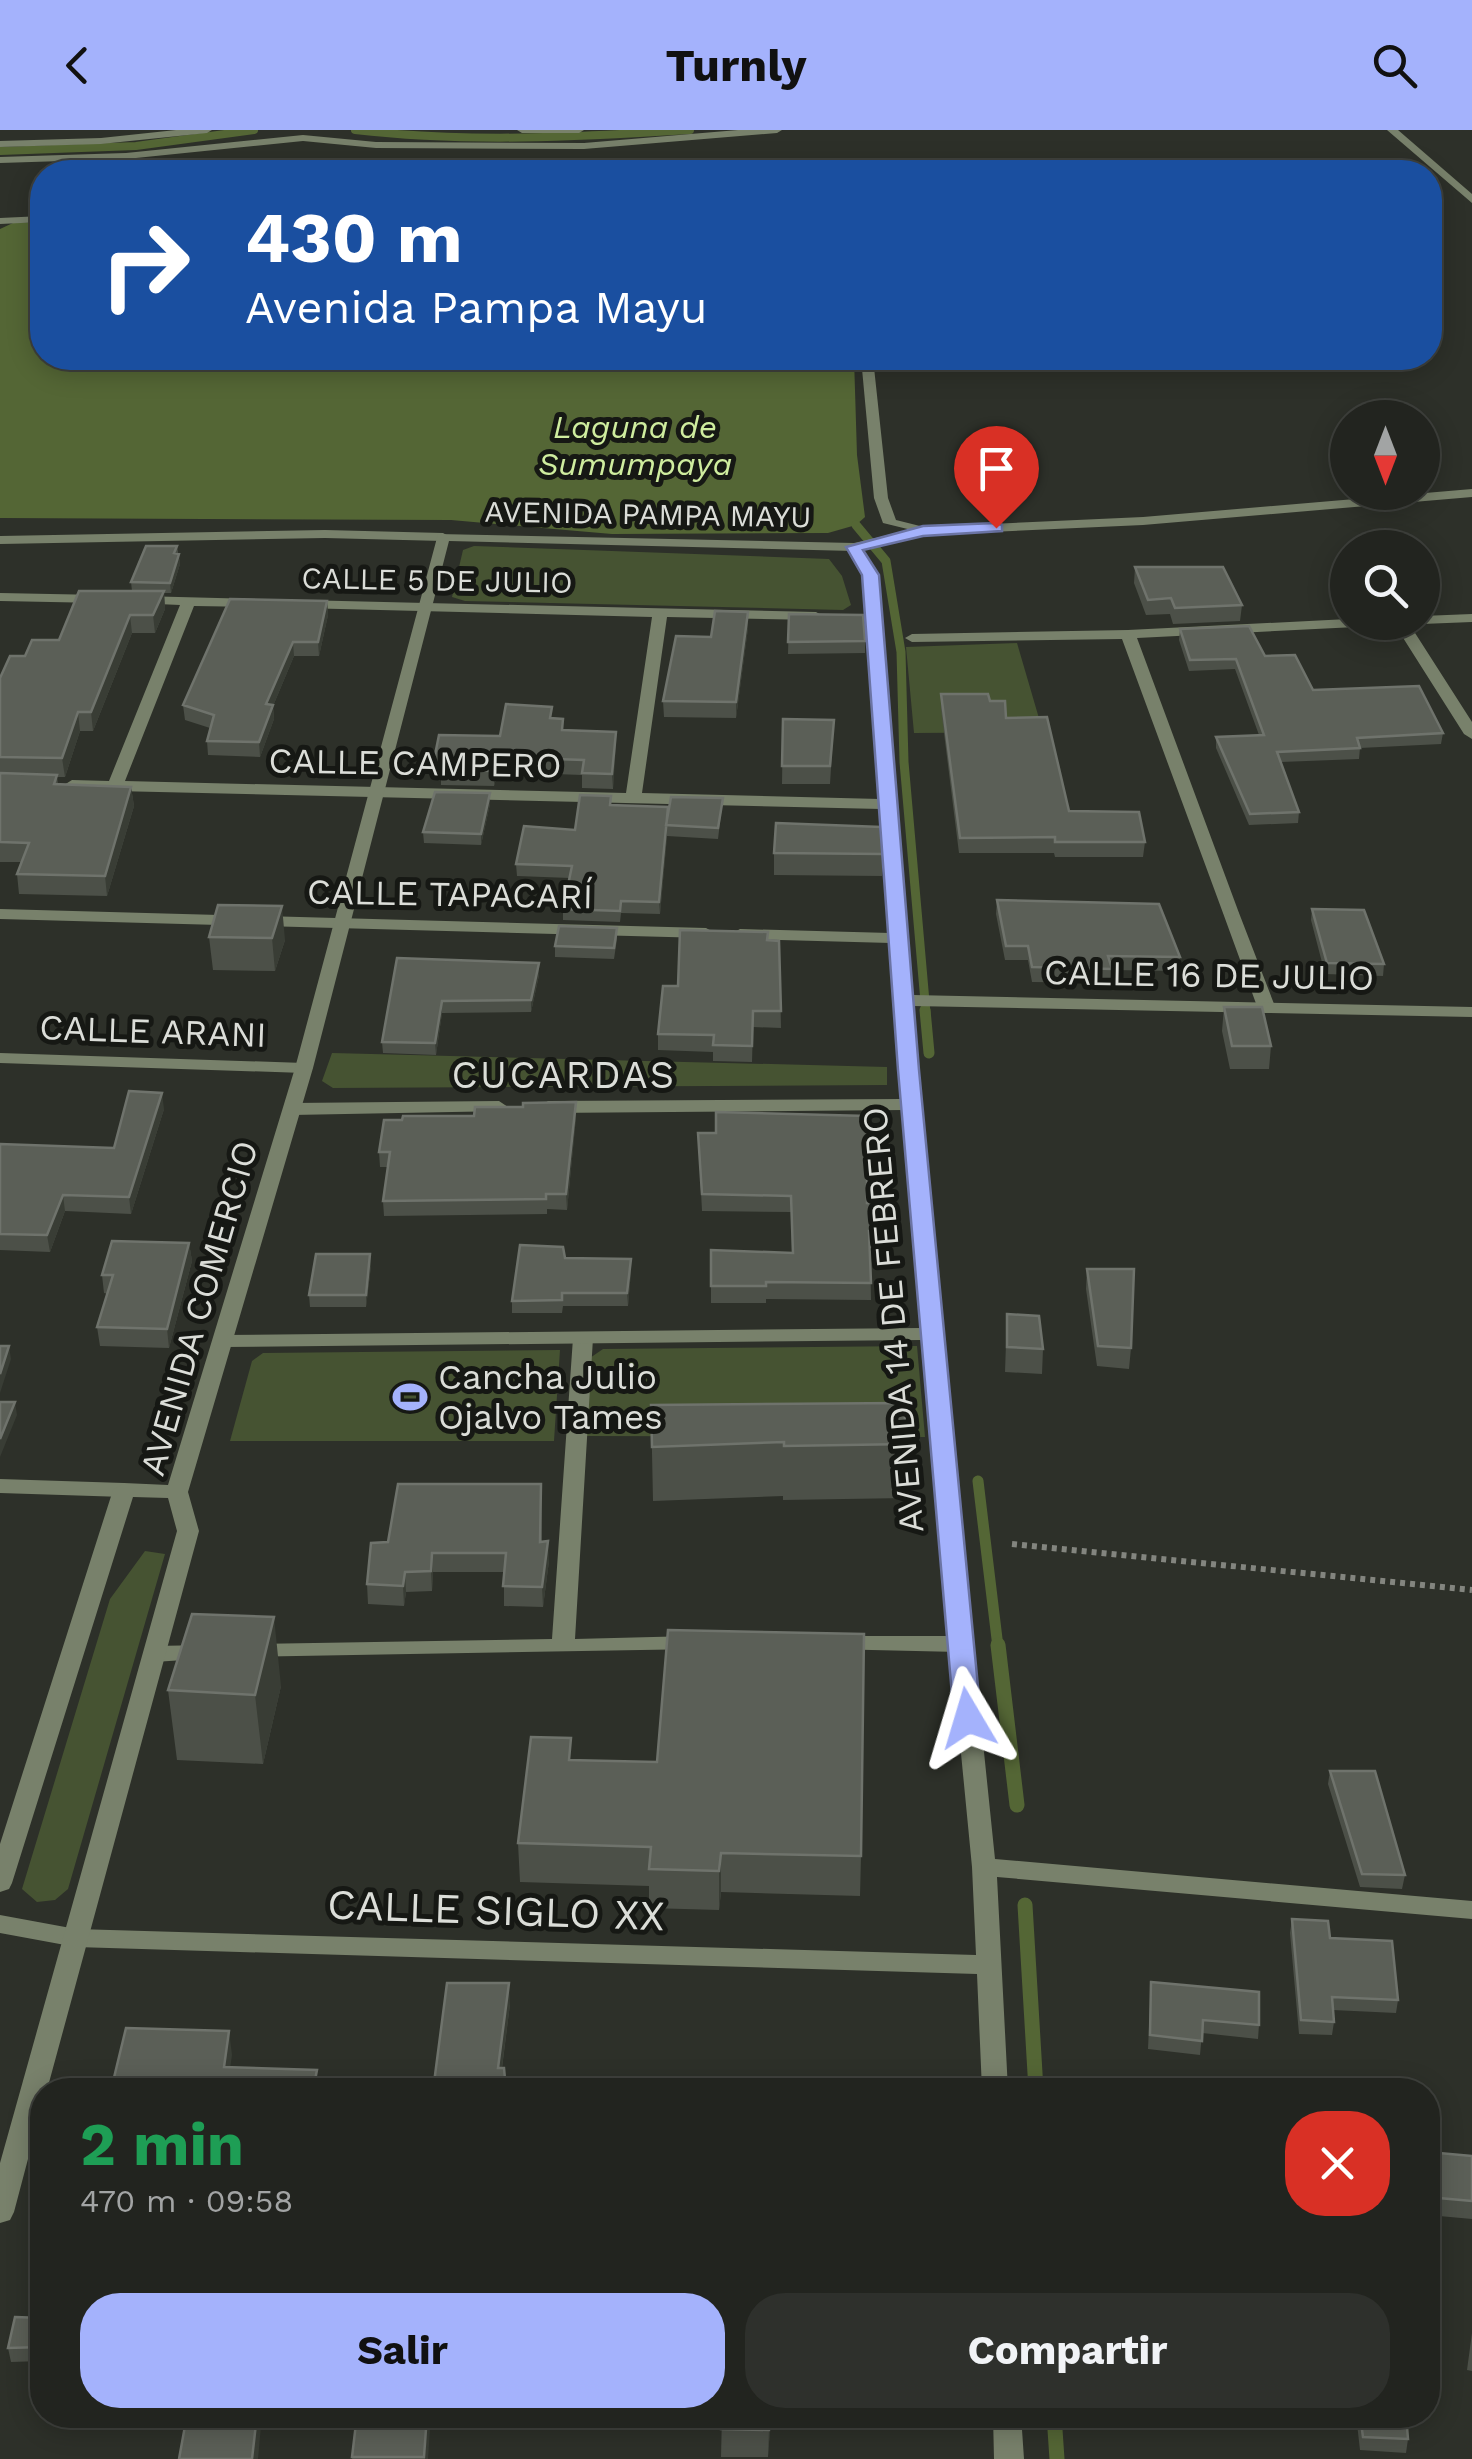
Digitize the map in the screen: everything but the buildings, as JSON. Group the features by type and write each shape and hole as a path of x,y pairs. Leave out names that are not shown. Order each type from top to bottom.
{"street":[{"path":"0,144 101,141 206,130"},
{"path":"522,130 579,130"},
{"path":"0,160 126,156 303,138 376,144 584,146 777,130"},
{"path":"1392,130 1426,160"},
{"path":"1442,174 1472,200"},
{"path":"0,221 30,220"},
{"path":"868,370 881,498 890,522 923,531"},
{"name":"AVENIDA PAMPA MAYU","path":"0,540 325,534 854,547 923,531 1143,521 1472,494"},
{"name":"AVENIDA COMERCIO","path":"37,2078 188,1531 178,1492 304,1068 443,537"},
{"name":"AVENIDA 14 DE FEBRERO","path":"854,547 870,575 898,938 908,1001 911,1104 931,1334 984,1867 994,2078"},
{"path":"0,596 113,599"},
{"name":"CALLE 5 DE JULIO","path":"132,600 267,603"},
{"path":"115,786 189,601"},
{"name":"CALLE 5 DE JULIO","path":"287,604 834,616"},
{"path":"633,798 660,612"},
{"path":"854,617 873,618"},
{"path":"1440,619 1472,618"},
{"path":"912,638 1128,634 1330,624"},
{"path":"1128,634 1267,1009"},
{"path":"1412,640 1472,734"},
{"name":"CALLE CAMPERO","path":"58,785 889,804"},
{"name":"CALLE TAPACARÍ","path":"0,914 898,938"},
{"name":"CALLE 16 DE JULIO","path":"908,1001 1472,1012"},
{"name":"CALLE ARANI","path":"1,1060 304,1068"},
{"path":"292,1108 911,1104"},
{"path":"224,1342 931,1334"},
{"path":"563,1644 582,1338"},
{"path":"0,1486 178,1492"},
{"name":"AVENIDA COMERCIO","path":"0,1883 124,1490"},
{"path":"154,1654 722,1644"},
{"path":"820,1644 959,1644"},
{"path":"984,1867 1472,1910"},
{"name":"CALLE SIGLO XX","path":"0,1924 76,1938 990,1965"},
{"name":"AVENIDA COMERCIO","path":"0,2212 30,2104"},
{"path":"1008,2428 1009,2459"}],"path":[{"path":"1012,1544 1472,1590"}],"shaded area":[{"path":"474,546 829,559 842,576 851,605 843,610 465,601 452,597 463,550"},
{"path":"1017,643 1043,732 914,733 906,647"},
{"path":"332,1053 887,1067 887,1085 333,1088 322,1081"},
{"path":"917,1346 925,1437 584,1436 587,1360 603,1349"},
{"name":"Cancha Julio Ojalvo Tames","path":"560,1350 554,1441 230,1441 252,1361 263,1353"},
{"path":"145,1551 165,1554 68,1889 55,1900 37,1902 22,1889 110,1599"}],"water":[{"name":"Laguna de Sumumpaya","path":"15,222 30,223 30,370 854,370 857,455 865,517 856,525 828,533 612,534 451,520 0,518 0,229"}],"waterway":[{"path":"0,151 136,146 254,130"},
{"path":"355,130 481,138 690,130"},
{"path":"856,525 886,561 901,652 904,762 926,1013"},
{"path":"925,1010 929,1053"},
{"path":"978,1481 998,1647"},
{"path":"998,1645 1017,1805"},
{"path":"1025,1905 1035,2078"},
{"path":"1055,2428 1057,2459"}],"place":[{"name":"Cancha Julio Ojalvo Tames","path":"410,1397"}],"district":[{"name":"CUCARDAS","path":"564,1075"}],"route":[{"path":"968,1718 908,1070 870,575 854,547 923,531 996,528"}]}
